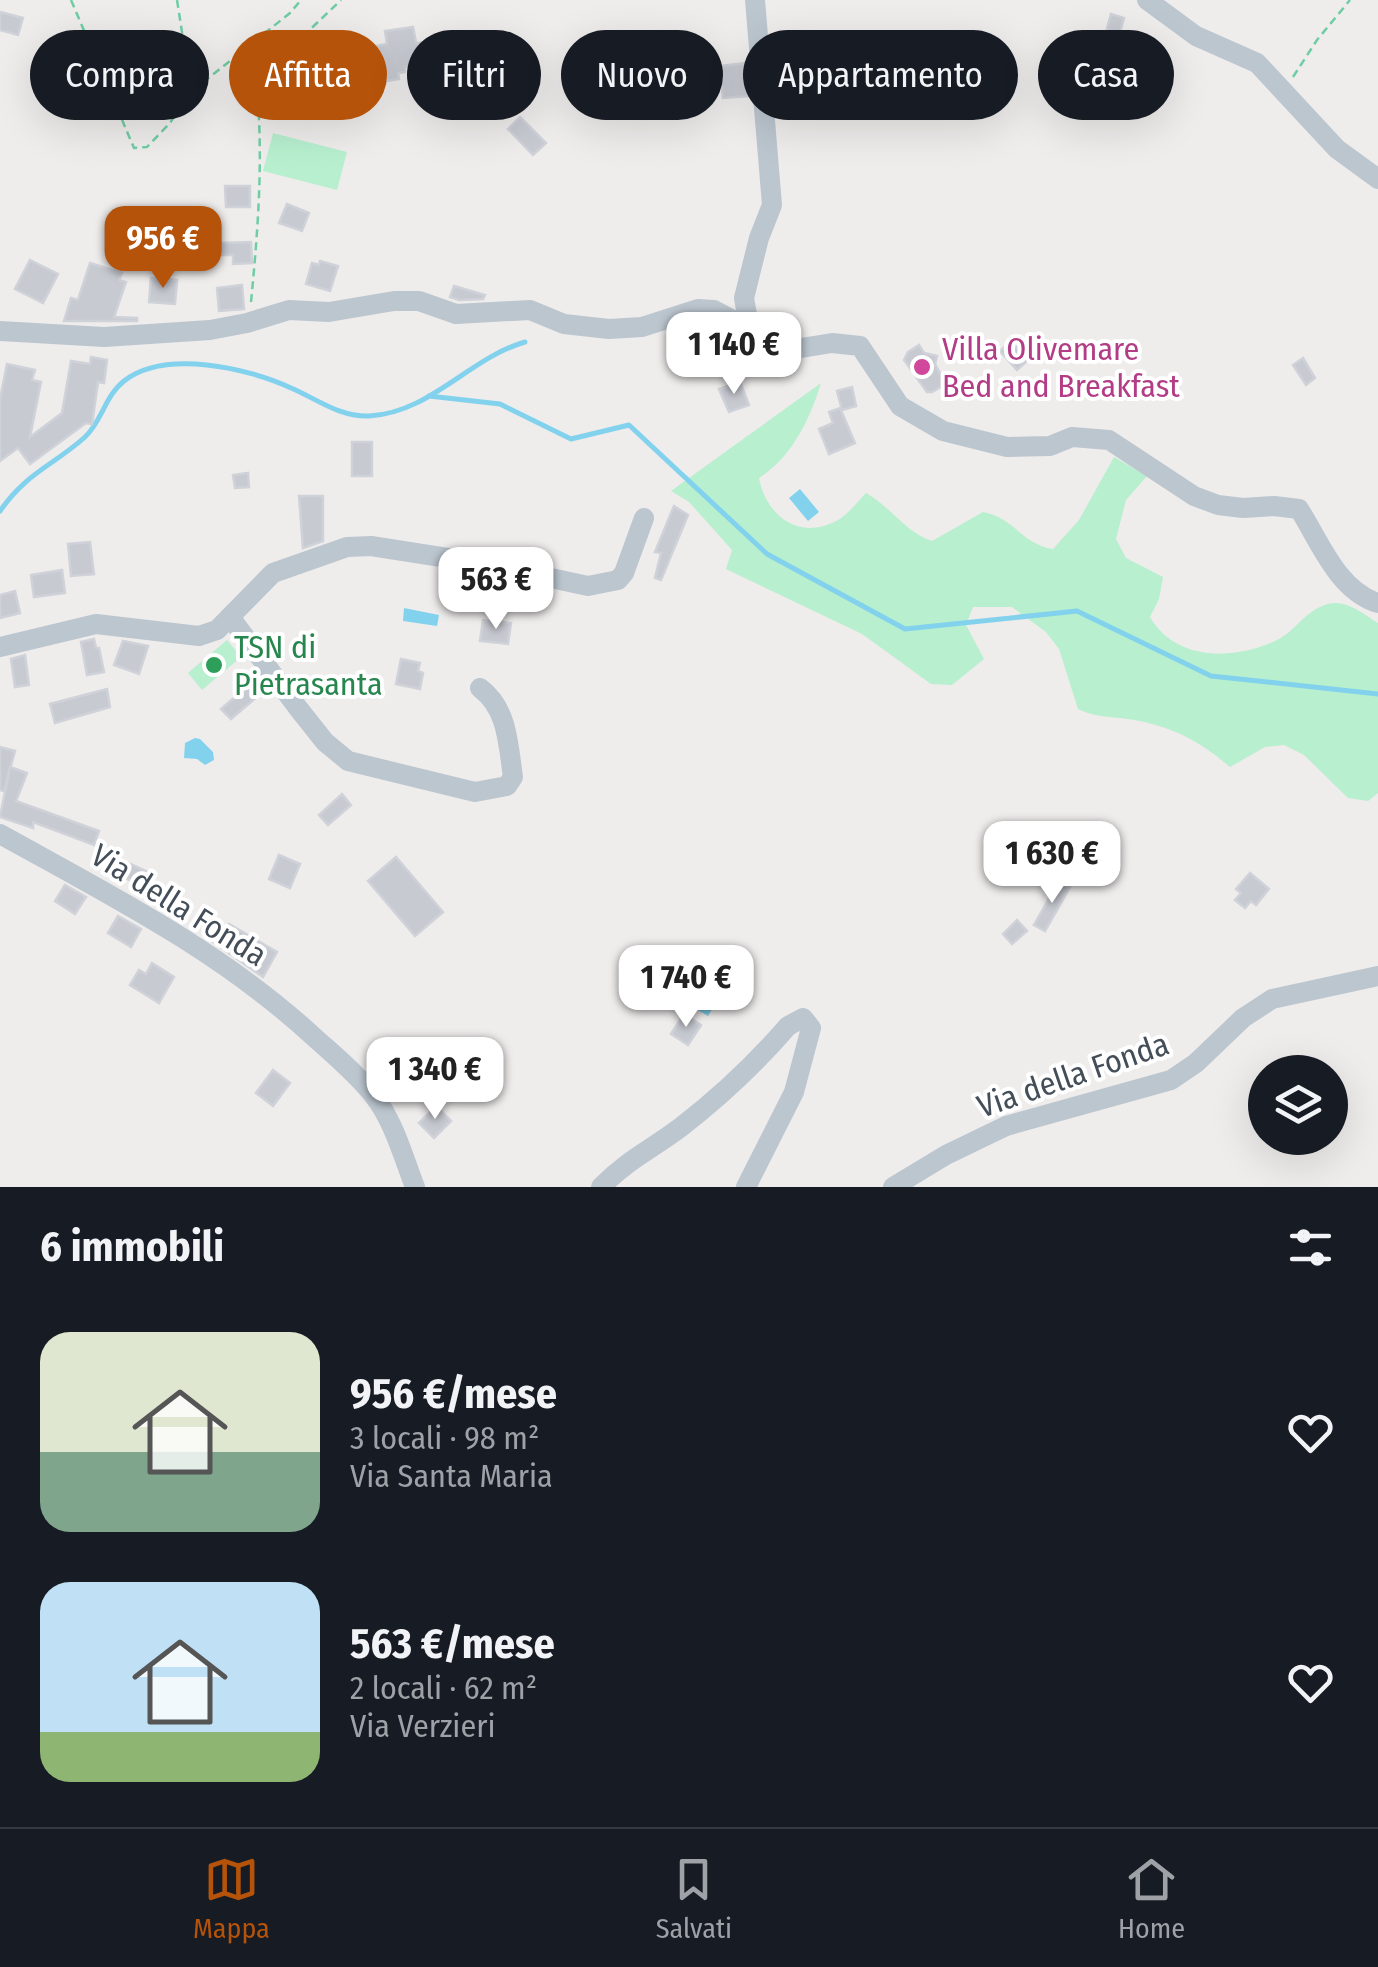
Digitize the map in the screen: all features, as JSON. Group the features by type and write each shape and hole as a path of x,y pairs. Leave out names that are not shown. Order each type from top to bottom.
{"street":[{"path":"755,0 772,204 744,298 747,315 760,337"},
{"path":"1147,0 1196,36 1257,63 1337,149 1378,179"},
{"path":"0,330 104,337 210,330 289,310 330,312 394,301 419,301 456,314 530,310 564,324 609,329 642,326 698,309 714,310 789,350 832,344 860,346 900,406 943,431 1007,447 1050,446 1072,437 1108,440 1194,496 1218,505 1299,509 1332,565 1362,598 1378,603"},
{"path":"0,648 96,624 200,636 217,630 273,573 347,547 371,546 486,564 588,586 618,580 644,518"},
{"path":"230,617 325,742 348,762 368,768 476,792 511,783 504,722 490,696 480,688"},
{"name":"Via della Fonda","path":"0,834 178,932 235,970 296,1020 375,1098 392,1126 414,1187"},
{"name":"Via della Fonda","path":"893,1187 1006,1126 1171,1080 1196,1063 1243,1018 1272,999 1378,976"},
{"path":"601,1187 625,1162 678,1129 751,1066 788,1026 803,1018 811,1028 794,1092 746,1187"}],"path":[{"path":"72,0 85,30"},
{"path":"178,0 182,30"},
{"path":"209,78 301,0"},
{"path":"247,323 256,244 256,80 342,0"},
{"path":"1279,86 1295,75 1316,40 1350,0"},
{"path":"122,120 134,148 147,147 172,120"}],"green space":[{"path":"273,133 347,152 337,190 263,171"},
{"path":"821,383 798,436 781,459 759,478 776,513 797,526 809,528 836,521 866,493 914,532 932,541 983,512 1004,520 1032,542 1053,549 1079,520 1114,457 1147,476 1126,500 1116,539 1126,558 1163,577 1150,617 1174,642 1207,653 1261,647 1290,631 1313,611 1335,603 1354,608 1378,623 1378,793 1368,801 1348,798 1304,755 1284,745 1265,747 1230,767 1199,744 1166,728 1078,709 1059,649 1046,632 1012,607 973,607 966,625 984,659 952,685 931,684 862,634 726,569 732,550 689,502 671,491"},
{"name":"TSN di Pietrasanta","path":"227,640 241,657 202,690 188,673"}],"water":[{"path":"800,489 819,512 808,521 789,498"},
{"path":"404,608 439,615 437,626 403,621"},
{"path":"195,738 213,752 214,760 205,765 197,759 184,758 185,743"},
{"path":"714,980 725,987 708,1016 696,1009"}],"building":[{"path":"0,12 23,18 18,35 0,30"},
{"path":"1111,14 1124,18 1121,30 1107,30"},
{"path":"413,27 414,30 407,30 405,72 398,73 399,79 387,81 387,44 387,31"},
{"path":"743,63 743,96 723,98 723,66"},
{"path":"517,120 523,120 546,143 533,155 508,129"},
{"path":"225,186 250,186 250,207 226,207"},
{"path":"287,204 309,213 302,231 279,223"},
{"path":"159,222 213,225 212,247 158,245"},
{"path":"251,242 252,263 233,264 233,255 221,255 221,243"},
{"path":"30,260 58,274 43,303 15,289"},
{"path":"320,261 338,266 330,291 306,284 312,263 319,265"},
{"path":"90,263 122,273 119,280 126,282 114,317 137,321 64,321 71,298 78,300"},
{"path":"151,278 177,280 175,304 149,302"},
{"path":"242,285 244,309 219,311 217,288"},
{"path":"454,286 485,295 483,299 459,300 450,297"},
{"path":"1011,341 1028,360 1017,370 1000,351"},
{"name":"Villa Olivemare Bed and Breakfast","path":"919,345 924,353 937,356 935,364 946,384 932,392 927,392 904,360"},
{"path":"91,357 107,360 104,383 98,382 92,424 86,423 30,464 18,448 0,461 0,399 7,364 35,370 32,380 41,382 30,437 62,413 71,361 90,364"},
{"path":"1303,358 1315,378 1306,385 1293,365"},
{"path":"740,382 749,405 729,412 719,389"},
{"path":"852,387 856,406 842,410 837,391"},
{"path":"840,408 855,443 829,454 819,429 833,423 829,412"},
{"path":"352,442 372,442 372,476 352,476"},
{"path":"248,473 249,487 235,488 233,475"},
{"path":"299,496 323,496 323,541 303,548"},
{"path":"674,506 688,515 661,580 655,578 661,553 655,552"},
{"path":"90,542 94,574 71,576 68,544"},
{"path":"62,570 65,593 34,597 31,575"},
{"path":"15,591 20,613 0,618 0,595"},
{"path":"483,620 511,623 508,644 480,641"},
{"path":"94,639 104,672 87,675 81,642"},
{"path":"123,641 148,646 139,674 114,665"},
{"path":"25,655 29,685 15,687 11,659"},
{"path":"401,659 420,663 420,689 396,684"},
{"path":"258,677 266,689 231,719 221,709"},
{"path":"107,689 110,707 55,723 50,704"},
{"path":"0,747 15,751 4,791 0,790"},
{"path":"10,767 27,773 16,801 99,831 94,845 33,822 33,828 0,817"},
{"path":"342,794 351,805 328,825 319,815"},
{"path":"279,855 300,864 290,888 269,879"},
{"path":"396,857 443,912 415,936 368,881"},
{"path":"126,862 148,872 142,885 120,876"},
{"path":"1250,873 1269,889 1256,905 1251,901 1245,908 1235,900 1241,893 1236,889"},
{"path":"1059,881 1070,887 1045,931 1034,925"},
{"path":"65,885 86,897 75,914 55,901"},
{"path":"118,916 141,929 131,947 108,933"},
{"path":"1017,920 1027,931 1012,944 1003,934"},
{"path":"229,924 277,952 263,977 212,941 219,928 226,930"},
{"path":"152,963 174,977 159,1003 130,985 139,970 146,974"},
{"path":"684,1014 701,1025 688,1045 671,1034"},
{"path":"273,1070 290,1083 273,1106 256,1093"},
{"path":"436,1106 451,1121 434,1138 419,1123"}],"waterway":[{"path":"0,511 31,478 85,437 118,387 141,371 184,364 230,369 273,381 338,410 369,416 411,405 486,360 525,342"},
{"path":"429,396 500,404 571,439 629,425 767,554 905,629 1077,611 1211,676 1378,694"}],"place":[{"name":"Villa Olivemare Bed and Breakfast","path":"922,367"},
{"name":"TSN di Pietrasanta","path":"214,665"}]}
